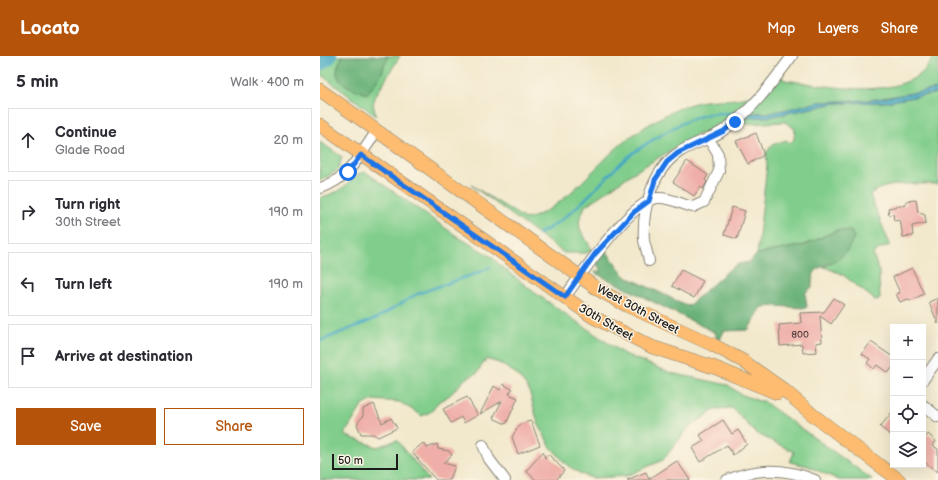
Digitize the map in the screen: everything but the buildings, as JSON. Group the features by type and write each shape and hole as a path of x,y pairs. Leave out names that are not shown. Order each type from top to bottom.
{"main road":[{"name":"West 30th Street","path":"320,90 376,132 580,276 628,306 713,345 742,361 784,390 813,415 899,480"},
{"name":"30th Street","path":"320,125 593,317 652,347 716,368 774,390 813,415"}],"street":[{"path":"649,261 644,241 645,219 655,180 667,162 690,146 724,131 751,108 772,84 792,56"},
{"path":"320,188 331,184 352,167 376,132"},
{"path":"565,297 595,254 634,212 649,201 656,198 666,198 693,207 704,202 715,182 720,165 718,154 708,138"},
{"path":"926,376 938,359"},
{"path":"926,407 938,417"},
{"path":"483,446 489,459 505,480"},
{"path":"727,480 756,471 776,470 796,473 815,480"}],"green space":[{"path":"336,56 343,56 337,68 340,81 381,75 388,56 400,56 376,95 373,104 376,116 320,74 320,68"},
{"path":"343,56 388,56 381,75 367,94 346,85 338,77 337,71"},
{"path":"935,56 938,56 938,89 870,100 819,102 770,113 747,113 782,76 784,80 836,87 874,88 892,86 908,81 922,73"},
{"path":"761,91 755,101 718,130 696,135 633,173 585,206 579,221 580,229 592,250 587,253 564,253 471,185 525,219 540,214 554,206 568,195 623,143 658,119 691,104 707,101 739,99 754,95"},
{"path":"938,93 938,184 892,185 883,187 870,195 890,245 879,249 873,254 879,272 880,299 875,300 842,274 824,267 842,255 854,237 837,230 805,245 757,254 767,165 766,153 772,145 786,140 790,143 794,139 795,129 785,122 741,124 744,117 798,111 836,103 885,102"},
{"path":"320,142 342,157 338,170 320,181"},
{"path":"363,172 367,173 458,237 492,257 535,293 624,354 671,373 728,385 740,394 763,401 873,480 839,480 808,466 790,462 794,452 756,433 732,408 716,409 689,427 663,460 626,476 592,478 581,474 567,465 550,446 538,423 529,390 517,374 499,363 486,359 477,373 465,379 450,395 438,402 432,411 422,416 400,402 373,400 362,406 344,435 377,447 397,440 429,480 320,480 320,198 339,191"},
{"path":"837,230 851,231 854,237 845,254 816,270 812,280 812,287 805,293 807,307 762,307 748,330 724,331 720,340 716,338 716,333 595,273 596,271 602,272 595,261 604,251 607,252 625,276 688,306 730,269 738,264 749,262 757,254 805,245"}],"water":[{"path":"938,89 938,93 885,102 836,103 769,117 746,118 747,113 770,113 819,102 870,100"}],"waterway":[{"path":"320,63 329,56"},
{"path":"538,234 562,220 573,211 623,161 649,142 691,119 707,115 725,113 735,114"},
{"path":"320,341 377,318 417,294 480,272 490,267"}],"route":[{"path":"348,172 361,155 565,297 595,254 634,212 649,201 655,180 667,162 678,153 724,131 735,122"}]}
